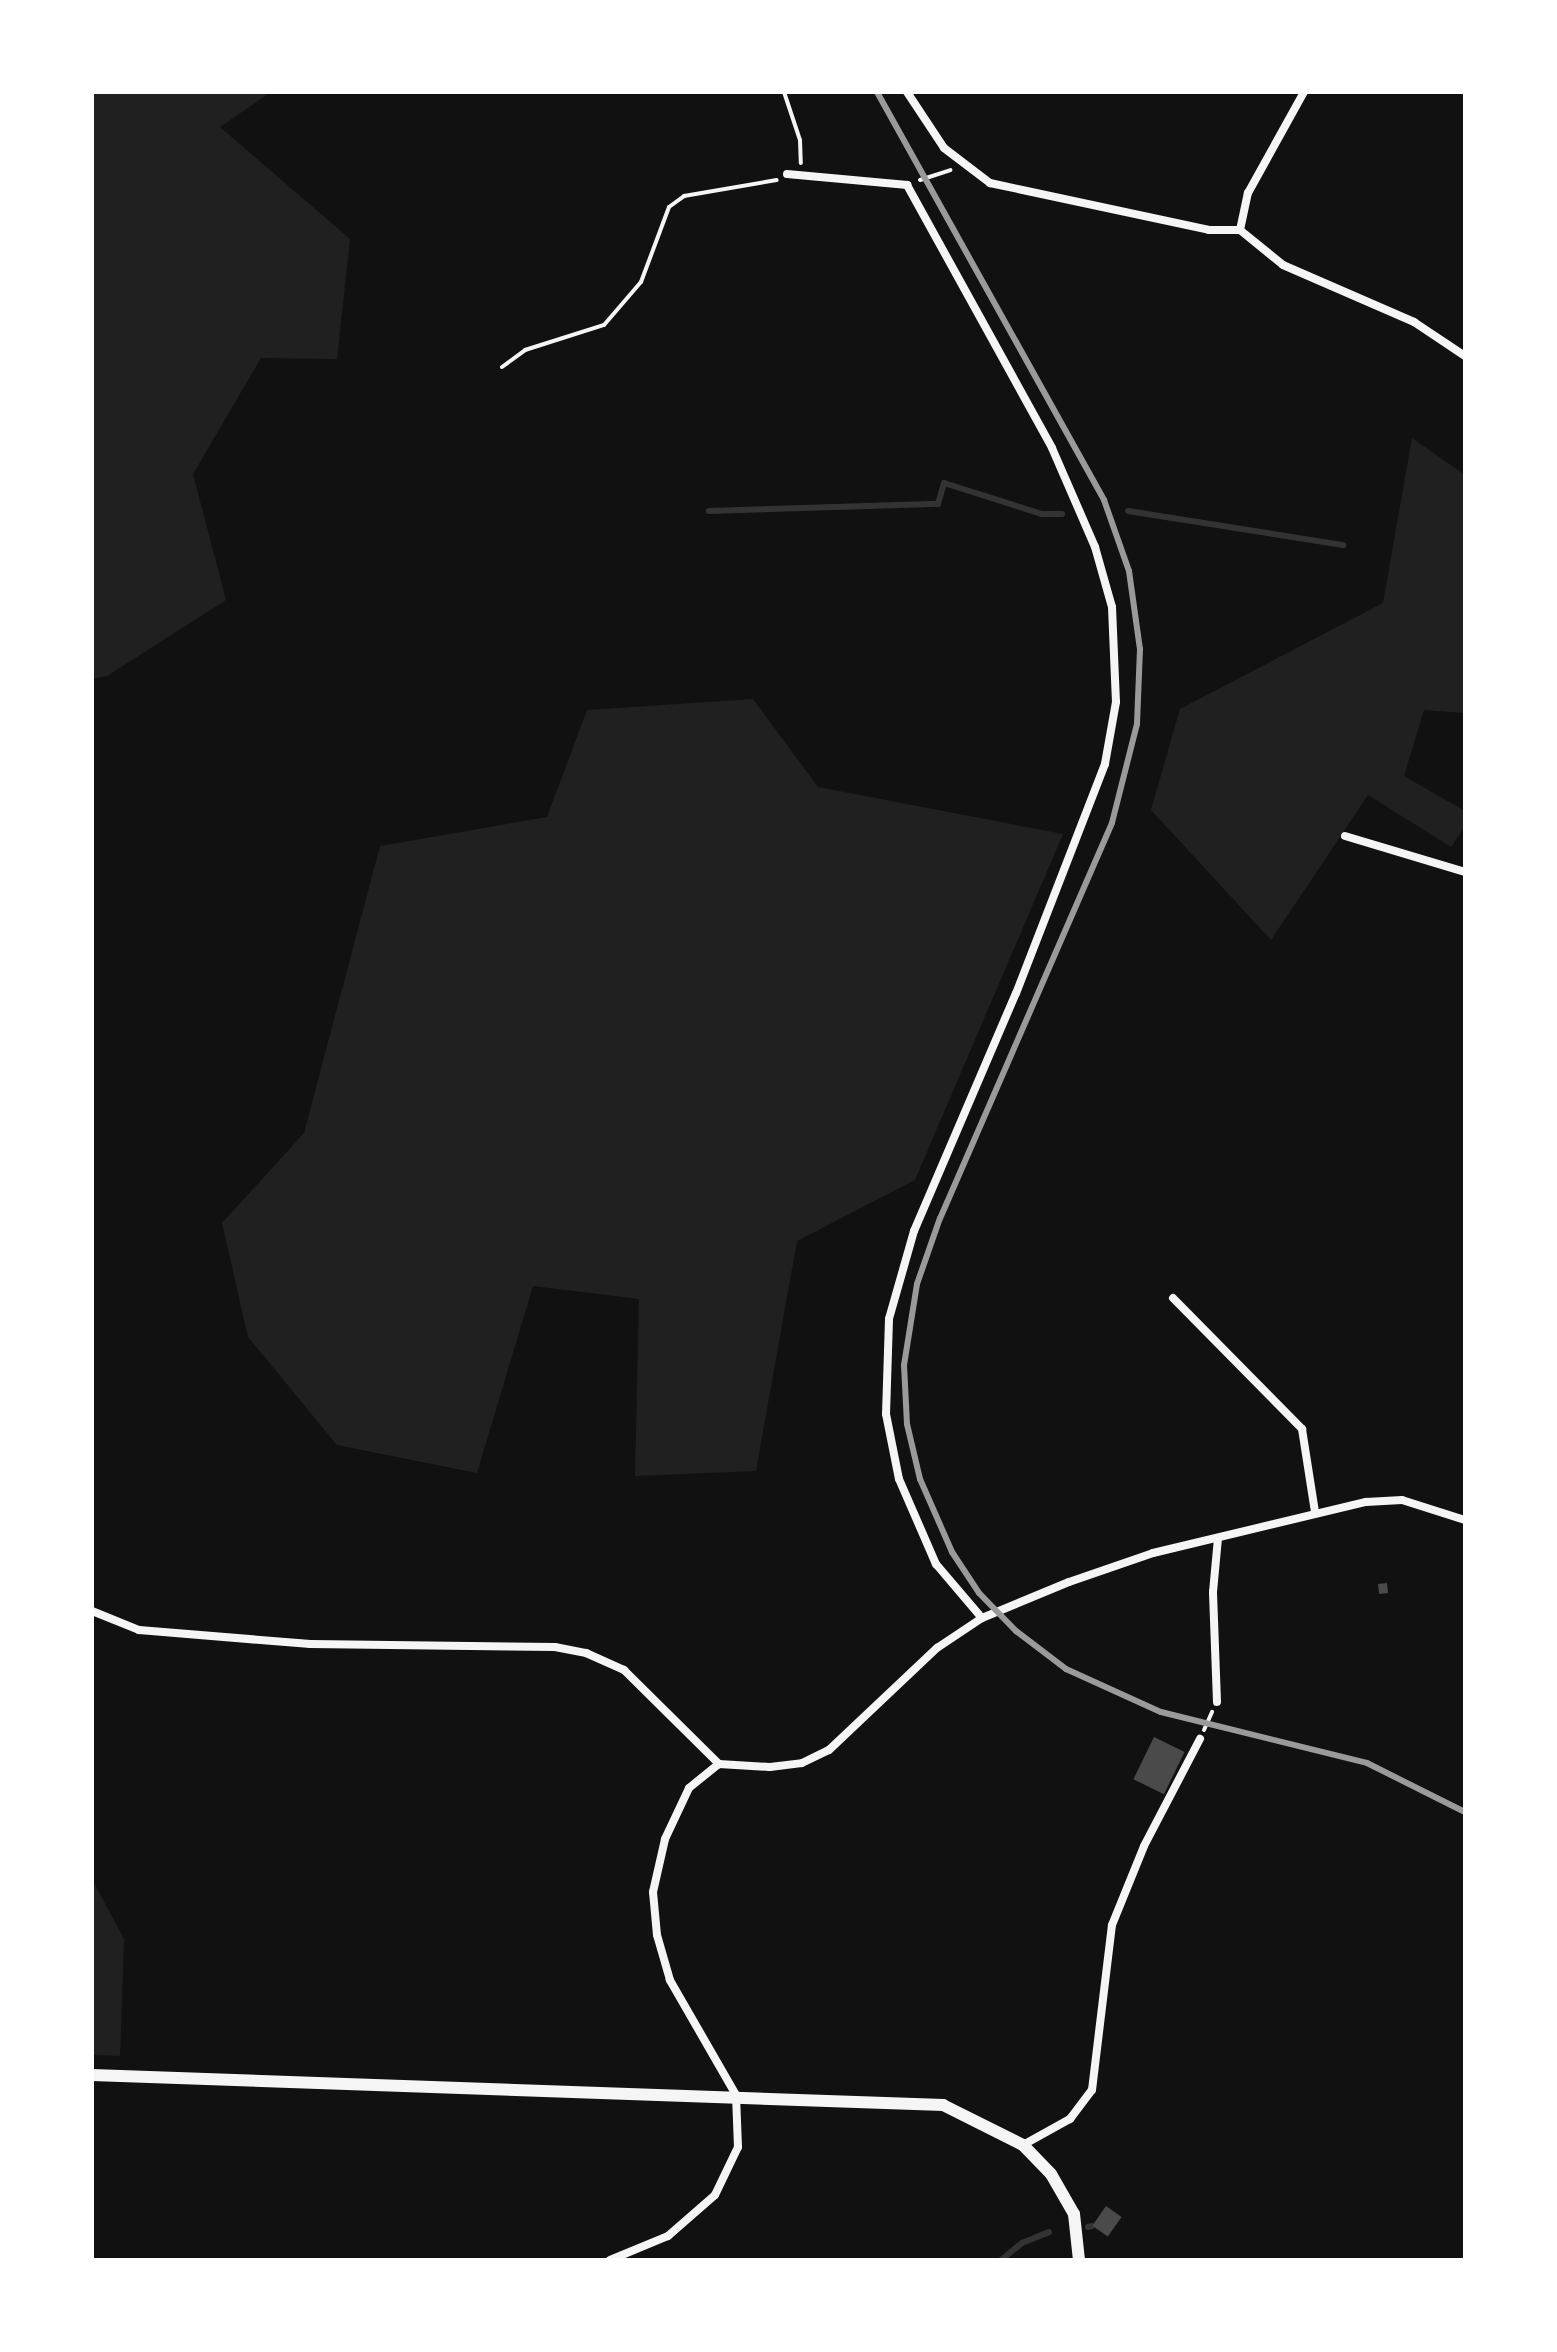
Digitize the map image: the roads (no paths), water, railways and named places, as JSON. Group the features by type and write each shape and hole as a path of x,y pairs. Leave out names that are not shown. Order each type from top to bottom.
{"main road":[{"path":"92,2075 736,2095 943,2105 988,2123 1023,2145 1051,2174 1074,2214 1079,2260"}],"street":[{"path":"907,92 962,166 990,183 1209,230 1240,230 1283,265 1414,322 1465,356"},
{"path":"1240,230 1248,193 1304,92"},
{"path":"787,174 907,185 1052,448 1095,547 1116,638 1112,733 1096,794 914,1231 889,1319 886,1414 899,1479 936,1564 982,1618"},
{"path":"1345,836 1465,872"},
{"path":"1173,1298 1302,1429 1315,1512"},
{"path":"92,1611 139,1630 310,1644 555,1647 586,1653 624,1670 719,1764 770,1767 802,1763 829,1750 937,1648 982,1618 1153,1553 1315,1512 1402,1500 1465,1520"},
{"path":"1217,1702 1213,1592 1218,1538"},
{"path":"1023,2145 1070,2119 1092,2090 1112,1925 1144,1846 1200,1739"},
{"path":"610,2260 668,2236 715,2195 738,2147 736,2095 670,1980 657,1935 653,1892 665,1839 689,1788 719,1764"}],"waterway":[{"path":"709,511 938,504 944,483 1042,514 1062,514"},
{"path":"1128,511 1343,545"},
{"path":"1088,2227 1092,2226"},
{"path":"1001,2260 1022,2243 1049,2232"}],"railway":[{"path":"877,92 1104,500 1129,571 1140,649 1137,724 1112,823 940,1218 917,1284 904,1365 907,1424 920,1479 952,1552 979,1593 1016,1631 1066,1669 1161,1712 1367,1763 1465,1812"}]}
